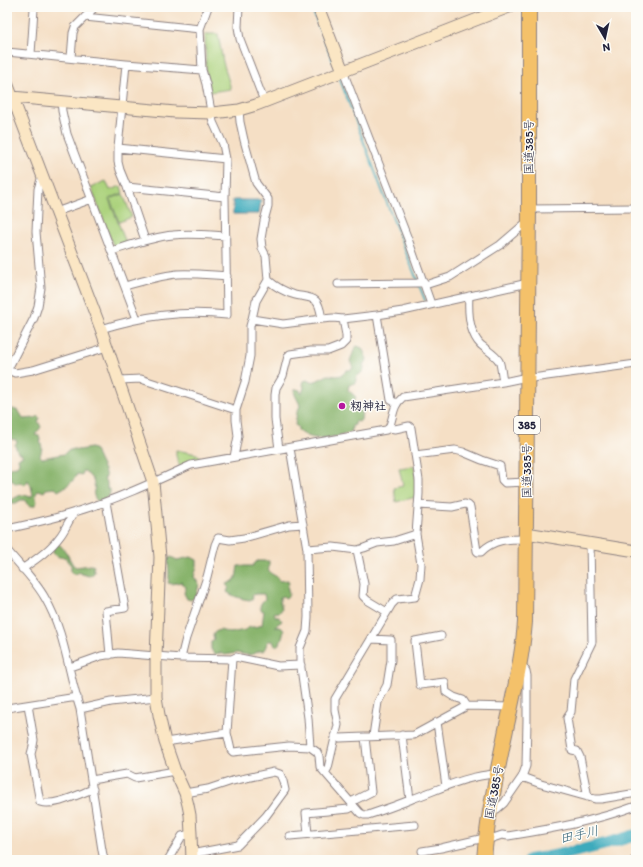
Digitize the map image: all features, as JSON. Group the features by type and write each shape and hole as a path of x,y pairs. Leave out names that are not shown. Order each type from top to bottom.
{"highway":[{"name":"国道385号","path":"484,860 490,813 512,707 520,663 525,622 529,7"}],"street":[{"path":"31,54 34,9 36,7"},
{"path":"71,58 73,32 75,27 95,7"},
{"path":"100,329 137,319 171,314 195,312 227,315 225,197 226,159 223,144 213,122 202,70 200,29 208,7"},
{"path":"239,7 238,27 240,39 264,101"},
{"path":"318,7 408,239 431,304"},
{"path":"9,98 122,106 175,112 212,113 239,110 509,7"},
{"path":"85,17 200,29"},
{"path":"7,52 202,70"},
{"path":"126,64 118,162 145,240"},
{"path":"7,83 9,98 42,176 107,347 153,482 160,557 156,696 165,742 175,771 185,793 190,815 192,857 238,845 266,816 284,790 283,781 280,774 274,772 232,781 208,789 185,793"},
{"path":"61,101 67,134 137,319"},
{"path":"234,457 238,436 236,410 245,382 250,356 250,326 256,301 268,280 266,256 262,248 261,239 268,206 268,199 256,183 244,140 239,110"},
{"path":"118,148 226,159"},
{"path":"42,176 38,189 36,232 41,288 38,306 34,318 7,370 15,373 33,370 107,347"},
{"path":"127,187 225,197"},
{"path":"56,212 92,199"},
{"path":"338,284 424,284 450,277 500,245 528,215 636,208"},
{"path":"112,251 145,240 171,235 192,234 226,236"},
{"path":"125,286 158,277 176,274 226,276"},
{"path":"268,280 287,292 297,296 308,297 316,302 319,306 322,319"},
{"path":"252,319 283,324 322,319 343,319 377,315 403,311 528,283"},
{"path":"469,296 468,307 470,322 476,340 499,361 503,382"},
{"path":"377,315 391,400 396,403"},
{"path":"280,449 275,419 275,395 276,388 283,376 288,356 290,354 311,351 328,351 342,346 346,341 343,319"},
{"path":"389,428 392,422 396,403 403,397 527,377 532,378 636,364"},
{"path":"119,380 141,379 236,410"},
{"path":"7,529 74,513 106,502 191,465 290,448 386,430 389,428 395,429 409,426 411,428 419,480 416,534 421,564 420,579 415,597 397,599 387,612 335,699 335,710 338,725 328,768 323,770"},
{"path":"290,448 307,549 308,617 307,630 300,648 310,747"},
{"path":"415,455 455,450 500,466 502,480 505,482 527,482"},
{"path":"106,502 125,608 106,611 110,655"},
{"path":"418,505 452,507 465,504 468,505 470,507 478,552 481,552 485,548 500,540 526,536 590,543 636,551"},
{"path":"22,569 38,559 50,548 61,535 74,513"},
{"path":"181,658 218,538 230,540 244,538 289,524 303,524"},
{"path":"307,549 333,547 357,550 377,543 394,541 416,534"},
{"path":"588,797 580,757 577,751 572,750 567,718 571,712 574,679 592,642 590,543"},
{"path":"7,550 34,581 45,598 60,630 80,709 104,860"},
{"path":"357,550 364,584 363,596 387,612"},
{"path":"441,636 415,641 420,685 445,682 446,692 463,700 467,706"},
{"path":"371,639 391,640 391,660 387,685 378,702 373,736"},
{"path":"70,666 101,656 118,654 181,658 240,658 278,666 301,666"},
{"path":"232,659 227,733 231,750 233,752 289,746 310,747 317,752 323,770 360,813 364,815 368,815 472,778 498,774"},
{"path":"490,813 504,803 522,777 526,766 528,720 527,688 526,671 520,663"},
{"path":"80,709 111,702 156,696"},
{"path":"7,708 76,697"},
{"path":"28,705 34,740 31,754 40,802 44,804 56,803 93,789"},
{"path":"335,736 340,738 414,735 467,706 512,707"},
{"path":"437,722 446,786"},
{"path":"165,742 227,733"},
{"path":"402,735 410,800"},
{"path":"308,834 306,813 348,809 352,804 371,792 365,737"},
{"path":"91,780 127,774 135,778 175,771"},
{"path":"522,777 541,784 595,799 636,794"},
{"path":"422,851 502,835 508,836 541,831 600,818 636,806"},
{"path":"364,815 366,829"},
{"path":"290,836 415,825"},
{"path":"168,860 182,836 191,834"}],"green space":[{"path":"205,34 218,34 223,62 231,89 210,92 206,70"},
{"path":"106,181 110,190 121,186 123,193 109,199 126,243 117,247 113,245 91,187"},
{"path":"123,194 132,217 119,222 110,199"},
{"path":"357,346 362,348 367,359 363,364 363,370 356,377 355,383 349,385 348,390 356,397 353,403 362,411 361,420 359,422 355,421 355,425 352,426 351,433 339,436 313,438 303,434 295,425 297,412 300,406 294,391 296,389 300,390 302,393 304,381 316,381 328,375 342,375 347,370 351,370 353,367 350,361"},
{"path":"11,409 19,412 23,419 36,418 38,416 40,419 38,421 41,427 35,435 39,436 42,448 40,456 42,458 64,454 67,451 74,449 79,450 91,448 95,450 106,477 104,479 107,483 107,489 110,489 109,496 99,502 97,501 94,496 95,488 93,480 85,471 83,471 82,475 77,474 72,482 58,491 55,488 46,489 44,492 39,490 37,491 37,502 34,506 28,505 25,500 12,503 11,500 18,496 24,495 30,497 33,495 28,480 25,485 20,482 17,484 11,480 8,474 10,467 17,466 19,463 18,458 23,456 21,453 18,453 15,445 17,442 16,440 11,439 9,434 11,429 8,429 7,422 12,416 10,411"},
{"path":"176,450 197,454 201,460 180,467 176,456"},
{"path":"414,466 417,484 416,497 396,502 394,488 403,486 399,468"},
{"path":"59,544 66,552 73,565 76,567 94,566 93,569 95,571 93,574 89,576 79,572 74,574 71,572 71,565 65,557 59,557 53,553 53,548"},
{"path":"171,557 177,560 191,557 197,560 194,577 199,584 196,597 191,600 187,599 184,593 186,587 181,582 172,584 168,583 168,559"},
{"path":"257,561 269,561 270,573 277,577 279,581 288,580 289,584 287,586 289,594 285,598 283,596 280,597 282,609 279,613 274,613 276,617 279,617 282,621 275,626 282,628 284,631 281,640 279,644 275,646 273,641 268,641 263,651 259,651 254,654 214,654 211,649 211,642 214,639 213,635 216,631 220,630 230,633 262,625 264,611 261,610 260,606 265,599 264,594 252,595 253,598 250,600 238,598 227,592 229,587 227,584 231,583 235,579 238,566 253,566"}],"water":[{"path":"233,200 261,200 259,214 233,214"}],"waterway":[{"path":"311,7 336,69"},
{"path":"339,77 425,300"},
{"name":"田手川","path":"529,860 583,850 636,835"}],"place":[{"name":"籾神社","path":"342,406"}]}
